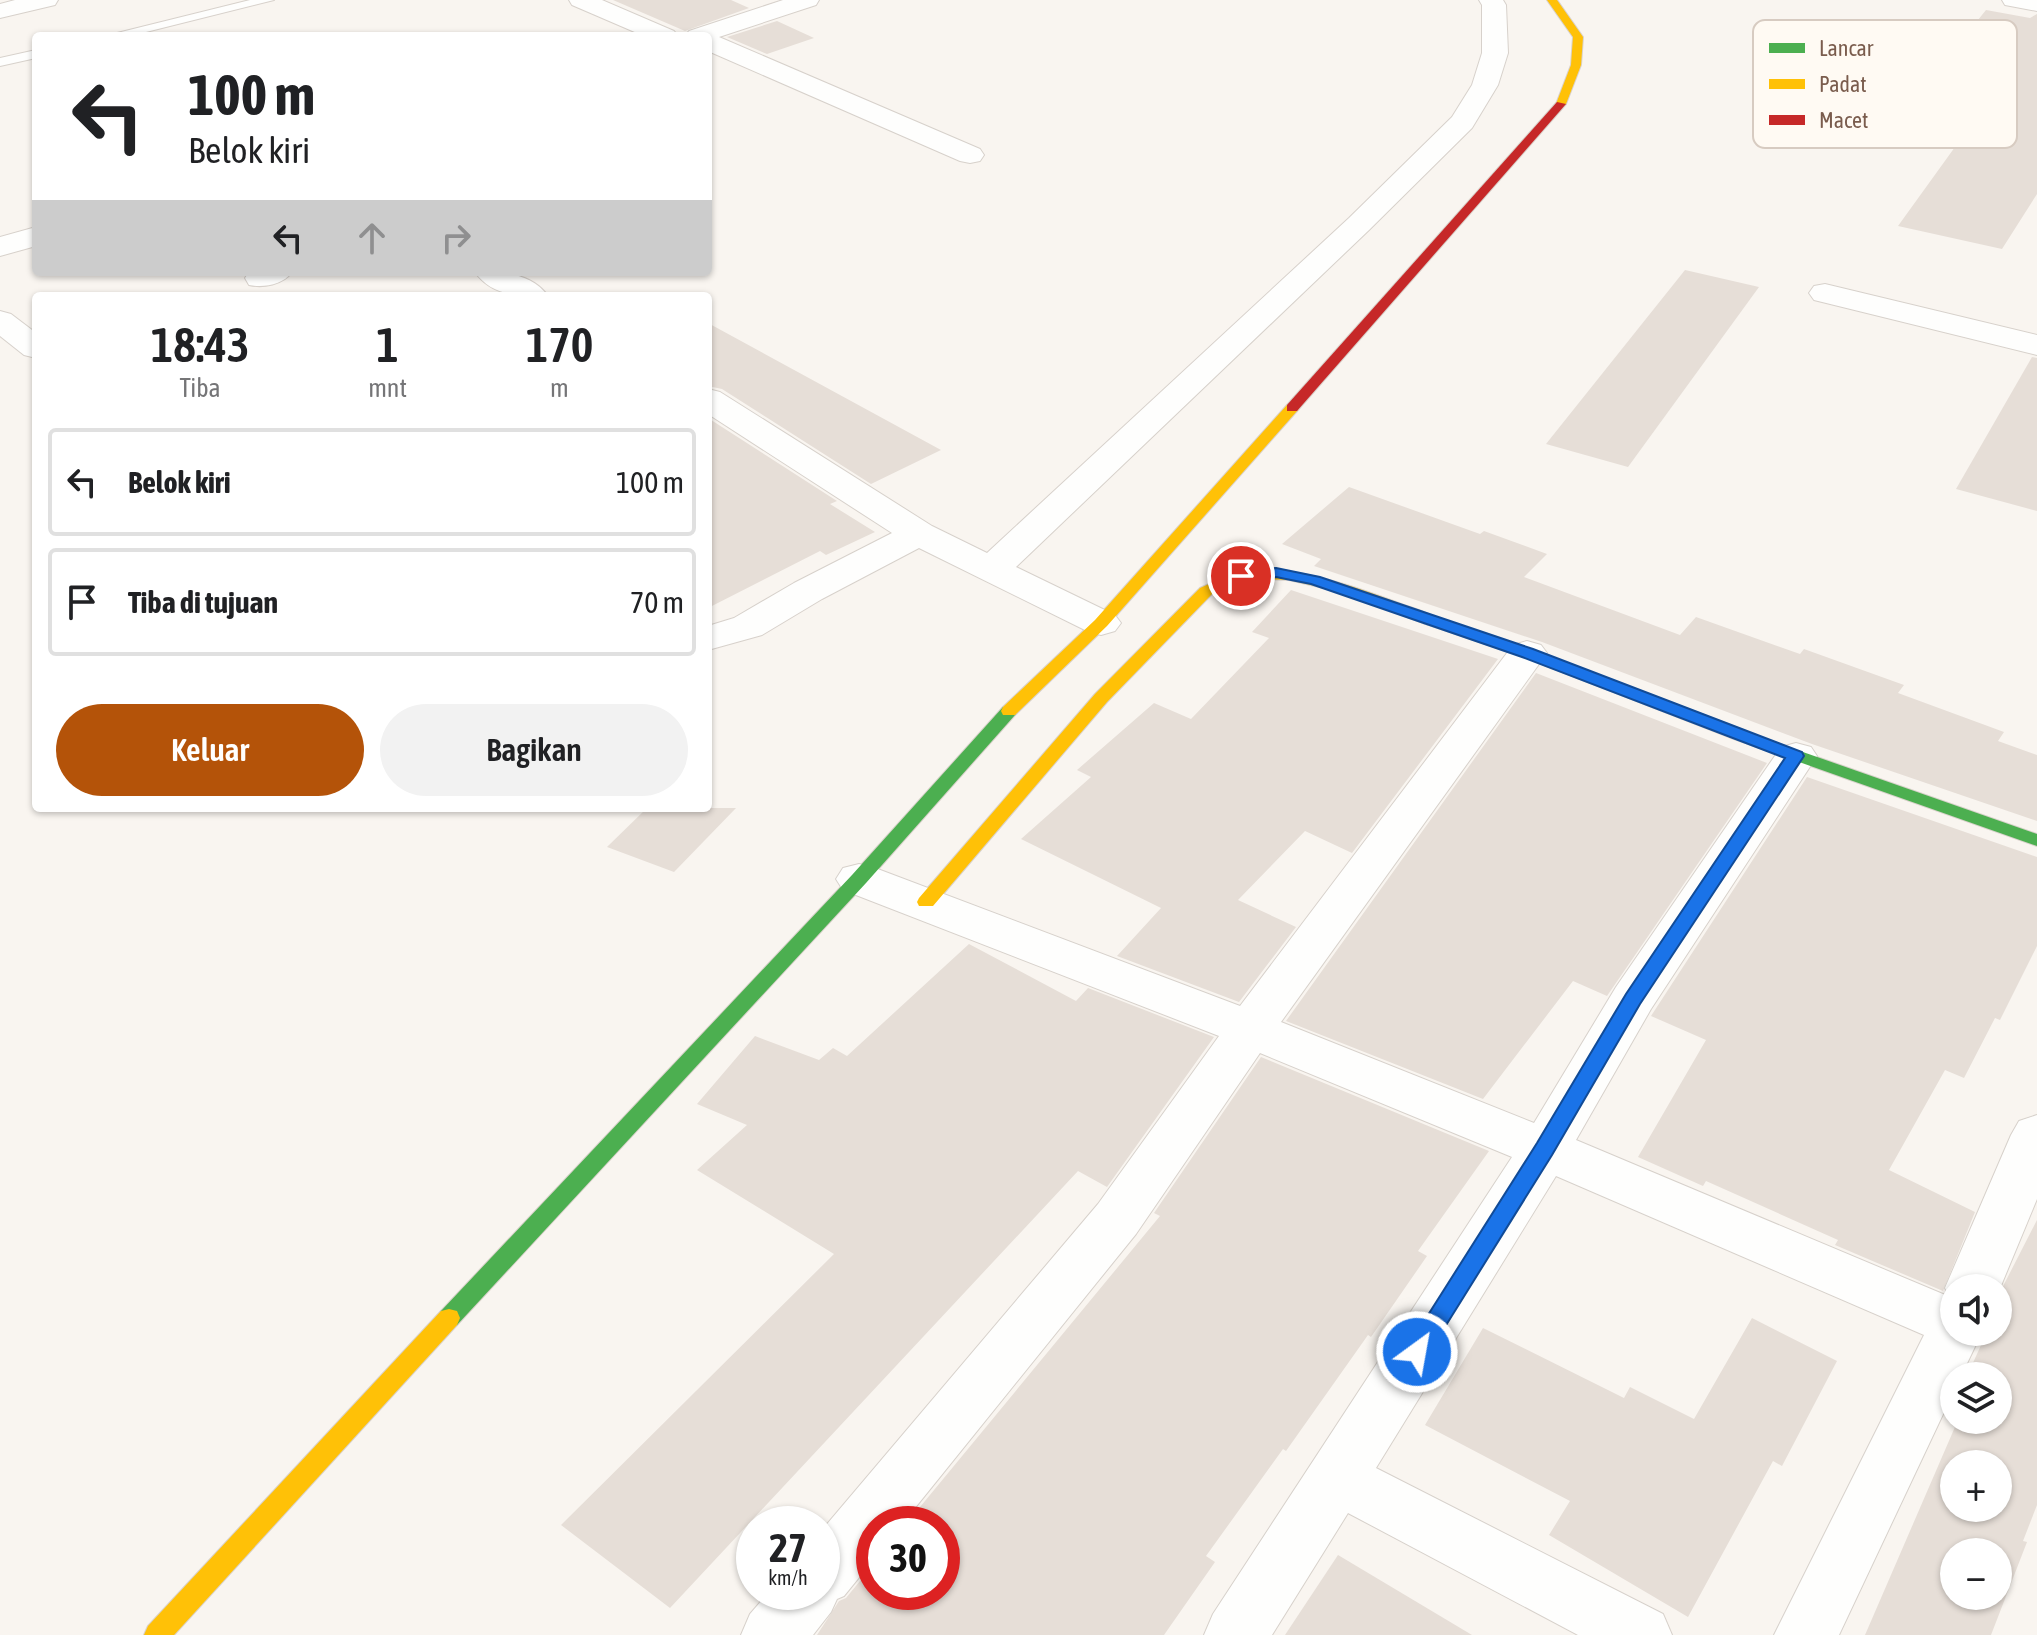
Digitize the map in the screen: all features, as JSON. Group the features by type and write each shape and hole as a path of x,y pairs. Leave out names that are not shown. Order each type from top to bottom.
{"street":[{"path":"0,11 46,0"},
{"path":"581,0 656,32"},
{"path":"710,32 807,0"},
{"path":"1001,572 1462,122 1485,85 1495,53 1494,5 1491,0"},
{"path":"157,1635 645,1105 859,879 1560,108 1576,65 1578,37 1552,0"},
{"path":"2014,0 2037,4"},
{"path":"712,44 970,155"},
{"path":"0,247 32,237"},
{"path":"497,276 525,292"},
{"path":"1825,293 2037,345"},
{"path":"0,321 32,345"},
{"path":"712,402 919,534 1093,619"},
{"path":"712,638 723,637 756,624 808,591 919,534"},
{"path":"926,902 1101,698 1206,591 1222,581 1241,576 1276,573 1314,580 1527,653 1796,756 2037,840"},
{"path":"840,1554 1117,1219 1250,1029 1527,653"},
{"path":"1236,1635 1545,1149 1633,999 1796,756"},
{"path":"859,879 926,902 1250,1029 1545,1149 1940,1317"},
{"path":"1979,1274 2037,1135"},
{"path":"1806,1635 1947,1346"},
{"path":"1337,1478 1640,1635"},
{"path":"773,1635 794,1610"}],"lane":[{"path":"129,32 267,0"},
{"path":"0,62 32,55"}],"building":[{"path":"613,0 731,0 749,8 685,31"},
{"path":"1986,10 2030,18 2037,14 2037,194 2002,249 1898,226 1954,148 2017,148 2017,20 1978,20"},
{"path":"777,21 814,38 767,54 727,37"},
{"path":"1685,270 1759,287 1628,467 1546,444"},
{"path":"712,325 941,450 871,484 722,389 712,387"},
{"path":"2032,357 2037,358 2037,511 1956,489"},
{"path":"712,421 837,501 830,504 875,532 826,555 820,551 712,606"},
{"path":"1349,487 1480,534 1484,531 1547,554 1524,577 1680,635 1696,617 1800,654 1804,649 1904,685 1898,693 2004,732 1998,741 2037,755 2037,821 1812,744 1542,642 1314,566 1321,559 1282,544"},
{"path":"1291,590 1498,659 1352,853 1305,831 1238,900 1296,927 1239,1002 1117,956 1161,908 1021,839 1091,777 1077,770 1154,703 1191,719 1269,638 1252,632"},
{"path":"1536,673 1767,763 1607,996 1573,981 1483,1099 1286,1021"},
{"path":"1807,777 2037,857 2037,946 2000,1020 1995,1018 1964,1078 1945,1070 1889,1170 1975,1212 1950,1274 1940,1274 1940,1290 1835,1245 1838,1240 1706,1181 1703,1186 1638,1157 1706,1040 1651,1016"},
{"path":"712,808 736,808 674,872 607,847 643,812 712,812"},
{"path":"969,944 1076,1001 1088,988 1214,1037 1107,1187 1078,1171 765,1506 736,1506 736,1537 670,1608 561,1525 834,1254 697,1170 747,1125 697,1104 755,1036 819,1060 833,1048 847,1056"},
{"path":"1261,1057 1489,1151 1418,1251 1427,1256 1371,1337 1368,1335 1286,1451 1283,1449 1206,1556 1215,1562 1164,1635 817,1635 833,1610 840,1610 840,1601 856,1586 856,1610 960,1610 960,1506 921,1506 1160,1216 1154,1213"},
{"path":"2037,1220 2037,1505 2023,1541 2027,1542 2012,1581 2012,1538 1940,1538 1940,1610 2001,1610 1991,1635 1865,1635 1940,1462 1940,1522 2012,1522 2012,1450 1945,1450 1952,1434 2012,1434 2012,1362 1973,1362 1981,1346 2012,1346 2012,1274 2009,1274"},
{"path":"1752,1318 1837,1361 1782,1466 1773,1461 1688,1617 1549,1535 1570,1501 1425,1425 1483,1328 1624,1398 1630,1387 1694,1419"},
{"path":"1338,1555 1472,1635 1285,1635"}],"traffic: fast":[{"path":"449,1318 859,879 1009,711"},
{"path":"1740,735 2037,840"}],"traffic: slow":[{"path":"1552,0 1578,37 1576,65 1561,104"},
{"path":"1009,711 1101,623 1292,408"},
{"path":"926,902 1101,698 1206,591 1232,579 1260,574 1289,575 1318,580 1429,620"},
{"path":"157,1635 449,1318"}],"traffic: jam":[{"path":"1292,408 1561,104"},
{"path":"1429,620 1527,653 1740,735"}],"route":[{"path":"1241,576 1276,573 1314,580 1527,653 1796,756 1633,999 1545,1149 1417,1352"}]}
